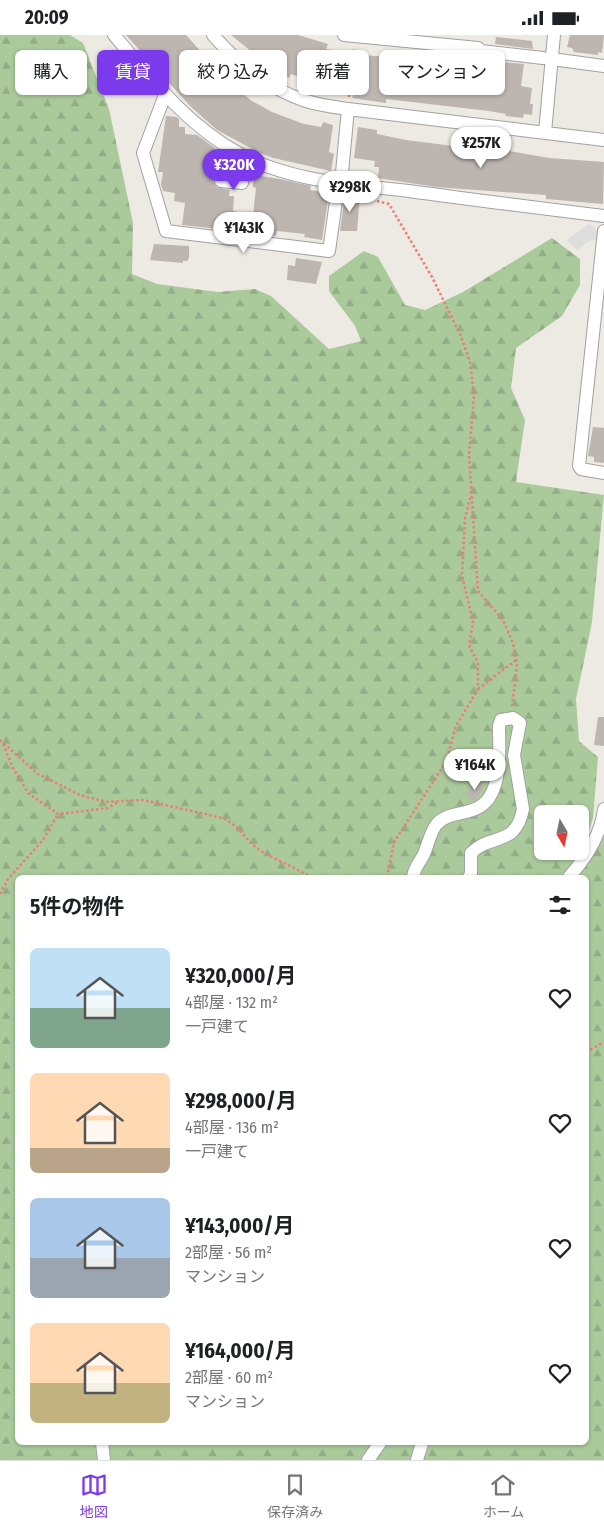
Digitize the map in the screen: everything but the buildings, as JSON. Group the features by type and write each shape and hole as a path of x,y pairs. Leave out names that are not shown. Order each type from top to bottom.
{"street":[{"path":"114,35 127,50"},
{"path":"213,35 245,67 270,85 306,101 604,140"},
{"path":"545,132 548,58 554,35"},
{"path":"350,36 478,41 481,51 604,66"},
{"path":"348,105 341,183 338,187 329,251 166,231 143,153 165,95 205,131 246,157 305,178 341,183 604,216"},
{"path":"221,181 242,183 246,157"},
{"path":"604,231 598,342 579,466 581,469 604,473"},
{"path":"413,875 415,868 422,859 437,824 446,819 470,813 488,799 496,780 499,726 501,720 510,717 520,723 514,755 523,809 521,818 514,831 507,837 480,847 471,853 471,875"},
{"path":"570,875 585,859 603,821 604,809"},
{"path":"102,1445 104,1460"},
{"path":"368,1460 379,1445"},
{"path":"417,1460 421,1445"}],"path":[{"path":"348,105 350,36"},
{"path":"389,204 432,277 461,336 470,362 474,396 469,455 478,591 503,620 513,643 516,660 516,682 510,717"},
{"path":"471,494 465,518 462,575 473,622 469,645 478,663 478,689"},
{"path":"387,875 394,842 446,762 456,725 478,689 516,660"},
{"path":"1,741 28,793 58,814 108,808 119,801"},
{"path":"1,741 38,774 54,783 98,801 143,801 223,818 233,823 256,847 306,875"},
{"path":"0,894 8,879 42,840 58,814"},
{"path":"589,1050 604,1042"}],"green space":[{"path":"0,35 70,35 83,43 86,50 15,50 15,95 87,95 87,53 97,79 97,95 103,95 109,109 133,223 132,274 157,284 218,292 255,289 271,296 329,349 361,341 355,326 329,291 329,276 364,251 378,257 405,305 425,310 463,292 552,238 580,259 580,285 562,316 516,348 511,388 525,420 516,482 604,495 592,622 576,699 579,741 598,757 593,818 589,830 589,805 534,805 534,860 589,860 589,846 604,825 604,1460 0,1460"}],"shaded area":[{"path":"589,224 598,231 598,240 589,241 577,250 567,240"}]}
